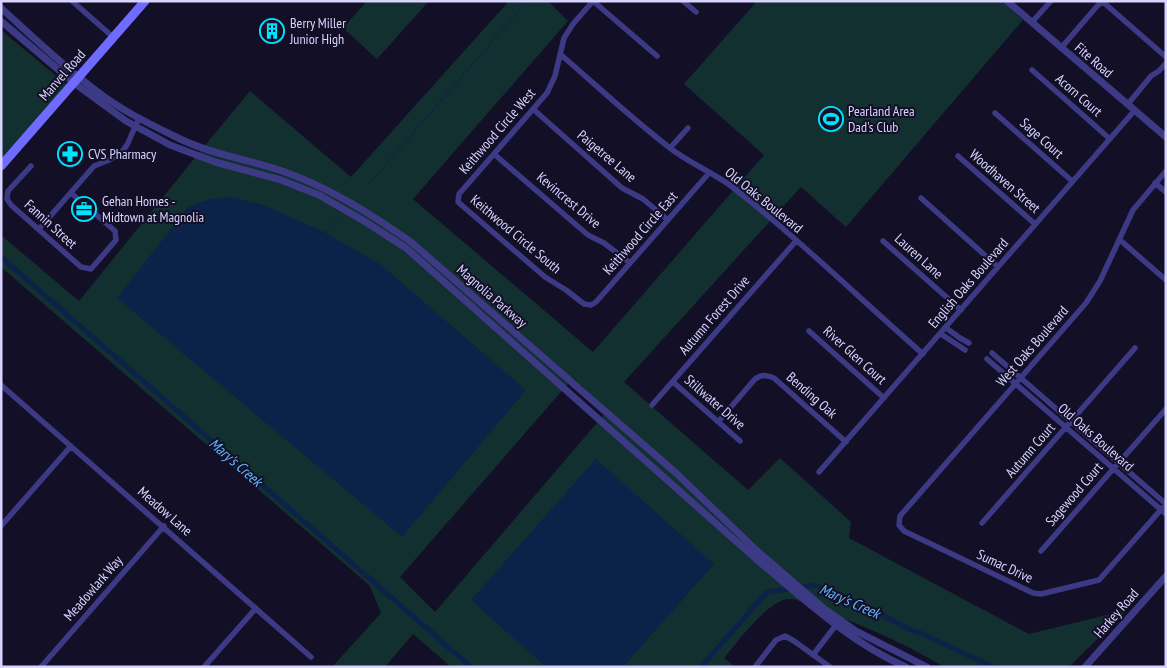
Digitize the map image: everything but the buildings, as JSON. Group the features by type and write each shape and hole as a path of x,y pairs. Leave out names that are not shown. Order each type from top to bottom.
{"main road":[{"name":"Manvel Road","path":"1,166 144,1"}],"street":[{"path":"72,1 113,37"},
{"path":"593,1 657,56"},
{"name":"Keithwood Circle West","path":"457,198 533,109 551,85 564,38 573,24 593,1"},
{"path":"683,1 696,12"},
{"name":"Fite Road","path":"1007,1 1166,137"},
{"path":"1032,22 1051,1"},
{"path":"1061,48 1098,5 1104,2 1166,57"},
{"name":"Magnolia Parkway","path":"1,8 76,80 140,118 175,137 217,154 285,172 370,213 561,373 676,473 768,564"},
{"name":"Magnolia Parkway","path":"1,21 126,121 170,145 215,162 281,180 319,195 400,239 406,248 622,440 812,602 836,625 874,650 906,667"},
{"name":"Old Oaks Boulevard","path":"560,54 670,148 730,186 796,241 923,354"},
{"path":"1128,104 1151,76 1166,63"},
{"name":"Acorn Court","path":"1032,70 1110,139"},
{"name":"Paigetree Lane","path":"533,109 622,188 643,199 668,220"},
{"name":"English Oaks Boulevard","path":"820,472 1135,110"},
{"name":"Sage Court","path":"995,113 1072,181"},
{"path":"39,229 94,166 109,160 127,145 140,118"},
{"path":"670,148 688,128"},
{"name":"Kevincrest Drive","path":"494,154 588,235 604,243 630,264"},
{"name":"Woodhaven Street","path":"958,156 1035,224"},
{"name":"Fannin Street","path":"31,166 8,191 7,200 80,267 91,269 116,240 115,231 71,192"},
{"name":"West Oaks Boulevard","path":"898,525 900,516 1094,292 1133,210 1166,171"},
{"name":"Keithwood Circle East","path":"586,305 596,302 709,173"},
{"path":"307,191 310,183"},
{"path":"1155,183 1166,192"},
{"name":"Keithwood Circle South","path":"457,198 460,205 546,277 586,305"},
{"path":"921,198 998,266"},
{"path":"1120,240 1166,280"},
{"name":"Autumn Forest Drive","path":"652,405 796,241"},
{"name":"Lauren Lane","path":"883,241 961,310"},
{"path":"946,328 969,343"},
{"name":"River Glen Court","path":"809,331 884,398"},
{"path":"941,334 965,350"},
{"name":"Autumn Court","path":"982,523 1135,348"},
{"name":"Old Oaks Boulevard","path":"992,353 1022,377 1166,504"},
{"name":"Old Oaks Boulevard","path":"987,359 1163,512"},
{"path":"555,380 561,373"},
{"name":"Bending Oak","path":"718,422 755,379 761,375 767,375 774,378 846,442"},
{"name":"Stillwater Drive","path":"673,382 740,441"},
{"name":"Meadow Lane","path":"1,385 312,657"},
{"name":"Sagewood Court","path":"1041,551 1166,409"},
{"path":"622,440 629,432"},
{"path":"1,526 71,446"},
{"name":"Sumac Drive","path":"898,525 904,531 1033,593 1041,594 1099,580 1163,512 1166,504"},
{"name":"Meadowlark Way","path":"41,667 164,526"},
{"name":"Harkey Road","path":"1085,667 1166,576"},
{"name":"Magnolia Parkway","path":"812,602 856,631 927,667"},
{"path":"204,667 256,608"},
{"path":"813,655 836,625"},
{"path":"755,667 776,640 785,636 830,667"}],"green space":[{"path":"367,1 429,1 377,59 343,28"},
{"path":"509,1 549,1 568,21 413,199 593,352 764,155 684,84 757,1 1002,1 1023,20 846,227 801,187 624,382 748,490 780,458 851,522 849,538 1029,634 1127,610 1069,667 944,667 912,649 846,619 800,601 787,599 779,602 762,615 724,658 735,667 451,667 413,634 385,667 332,667 381,613 370,586 1,267 1,235 79,301 250,91 351,177","holes":["573,378 608,410 435,612 400,577"]},
{"path":"1,30 67,85 1,159"}],"water":[{"path":"231,197 263,205 322,231 380,264 526,390 402,537 117,298 189,206 211,199"},
{"path":"596,459 714,564 623,667 546,667 471,600"}],"waterway":[{"path":"370,183 527,1"},
{"path":"325,233 338,219"},
{"name":"Mary's Creek","path":"1,257 471,667"},
{"name":"Mary's Creek","path":"701,667 767,592 815,585 861,604 911,630 993,667"}],"place":[{"name":"Berry Miller Junior High","path":"272,31"},
{"name":"Pearland Area Dad's Club","path":"831,119"},
{"name":"CVS Pharmacy","path":"70,154"},
{"name":"Gehan Homes - Midtown at Magnolia","path":"84,209"}]}
